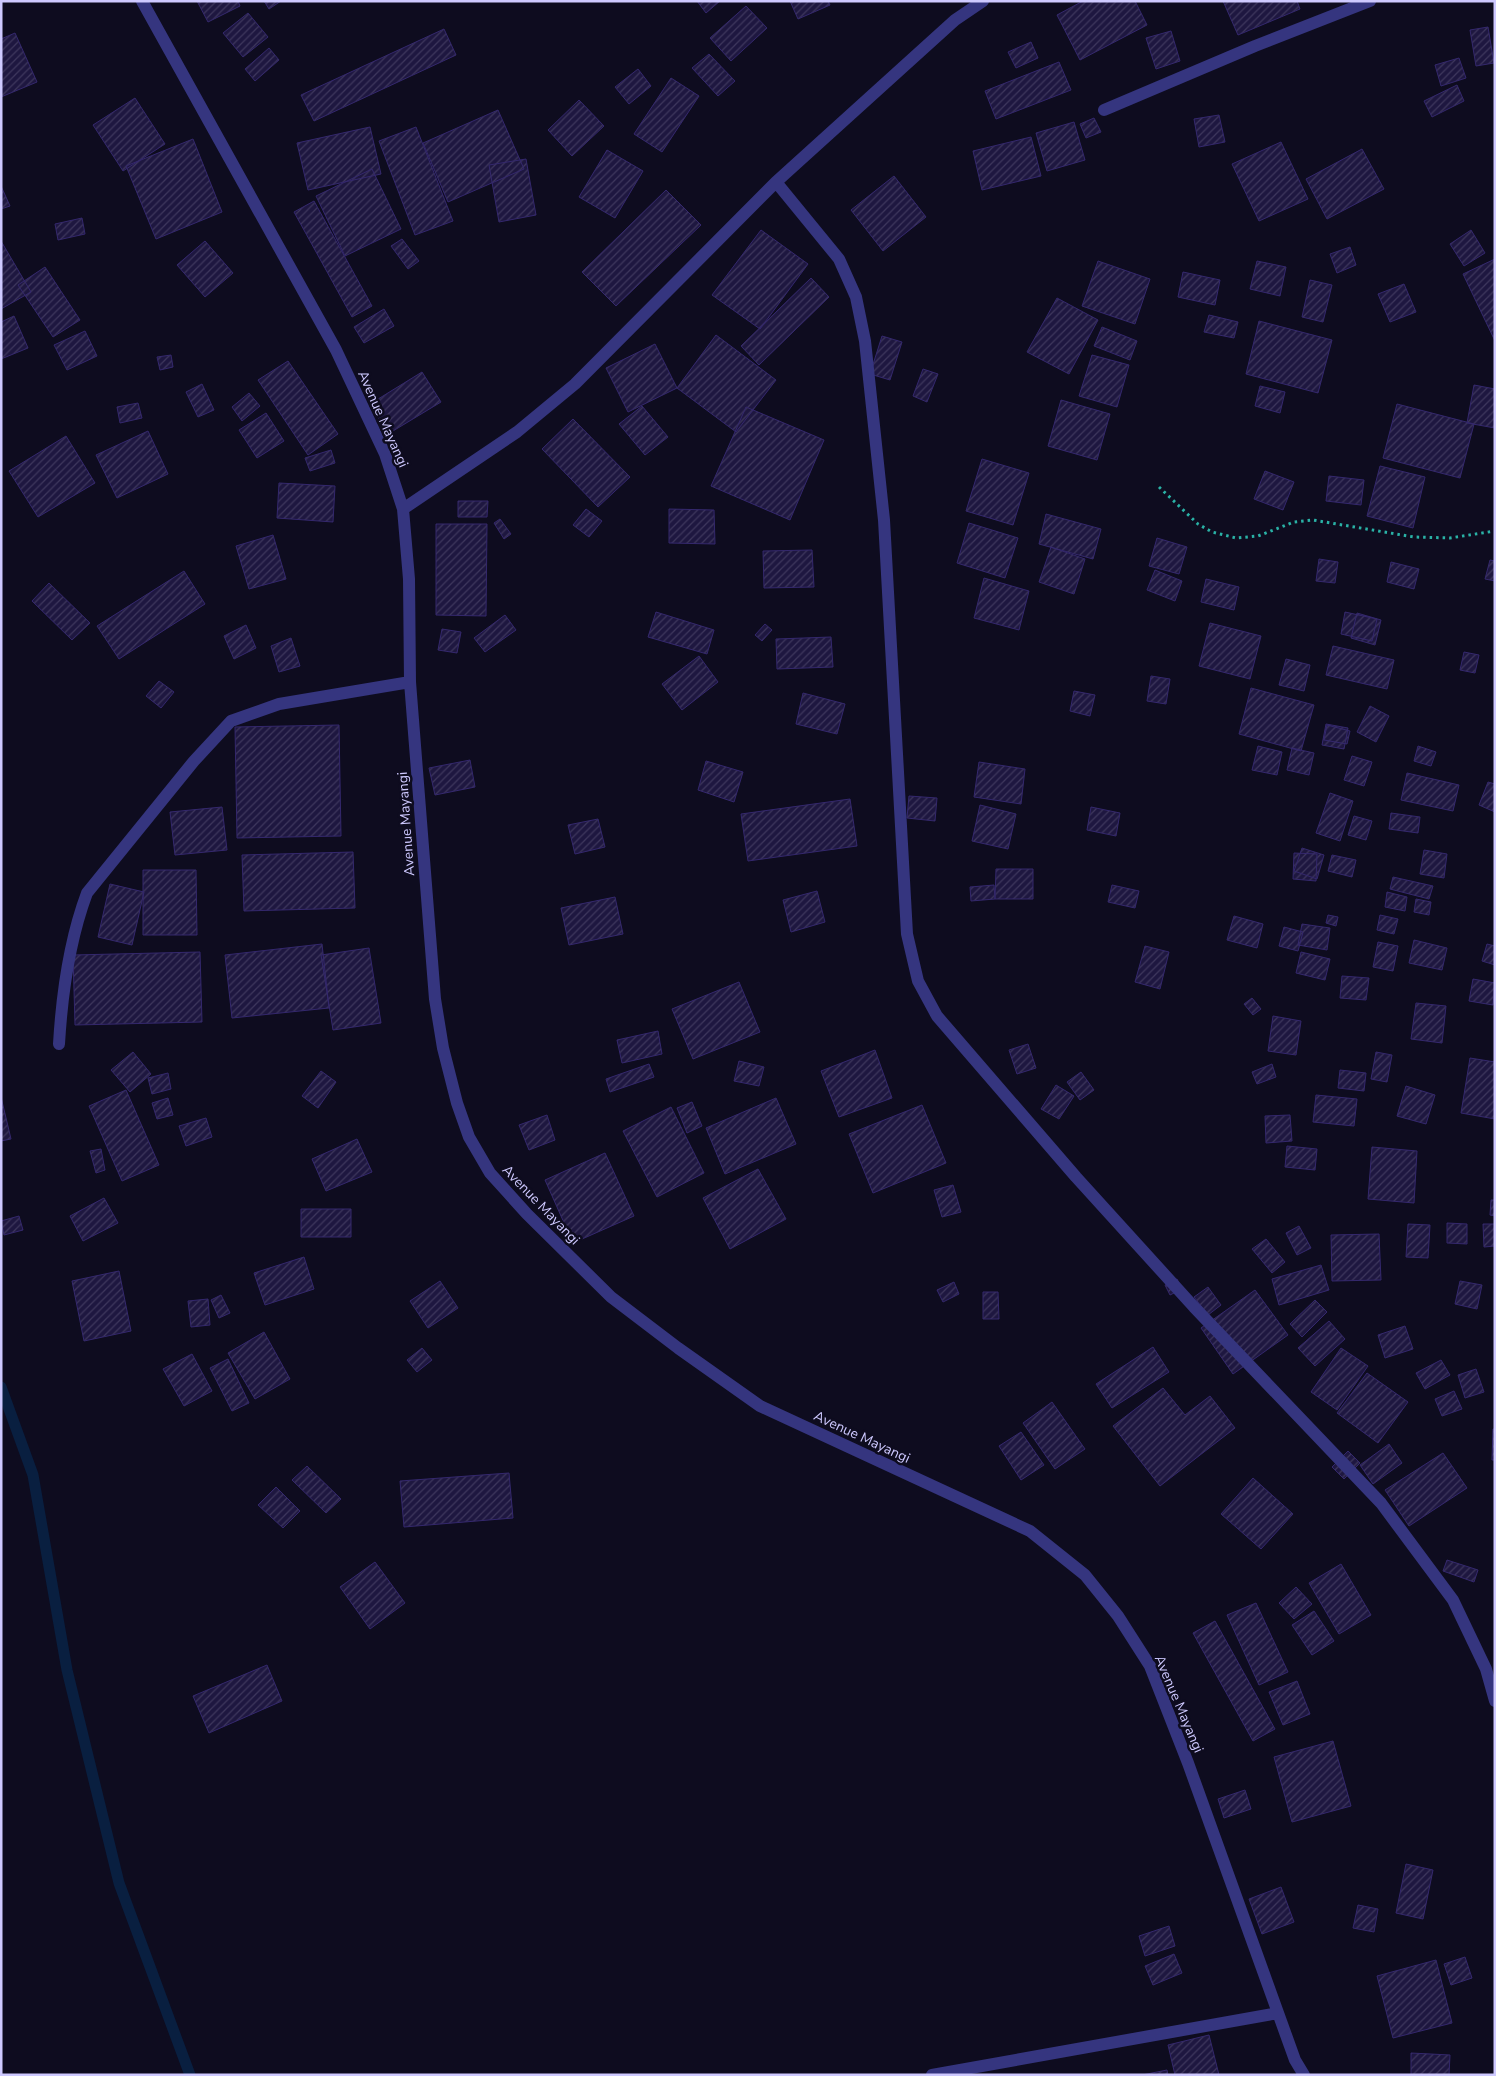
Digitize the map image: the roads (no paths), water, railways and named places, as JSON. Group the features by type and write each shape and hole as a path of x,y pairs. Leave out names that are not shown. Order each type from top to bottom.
{"street":[{"name":"Avenue Mayangi","path":"142,1 336,350 385,454 402,509 409,579 410,682 435,999 443,1048 457,1103 469,1137 490,1173 527,1214 611,1297 678,1348 760,1406 1030,1531 1085,1575 1118,1616 1150,1666 1188,1763 1278,2013 1296,2060 1304,2075"},
{"path":"402,509 517,432 575,384 776,182 955,20 983,1"},
{"path":"1104,110 1255,46 1370,1"},
{"path":"776,182 839,259 856,297 865,341 884,520 907,934 918,981 937,1016 1076,1177 1194,1307 1381,1503 1454,1600 1486,1669 1495,1701"},
{"path":"59,1044 64,988 79,914 88,893 194,761 231,722 279,704 410,682"},
{"path":"932,2075 1278,2013"}],"waterway":[{"path":"1,1387 33,1475 67,1670 119,1883 190,2075"}]}
